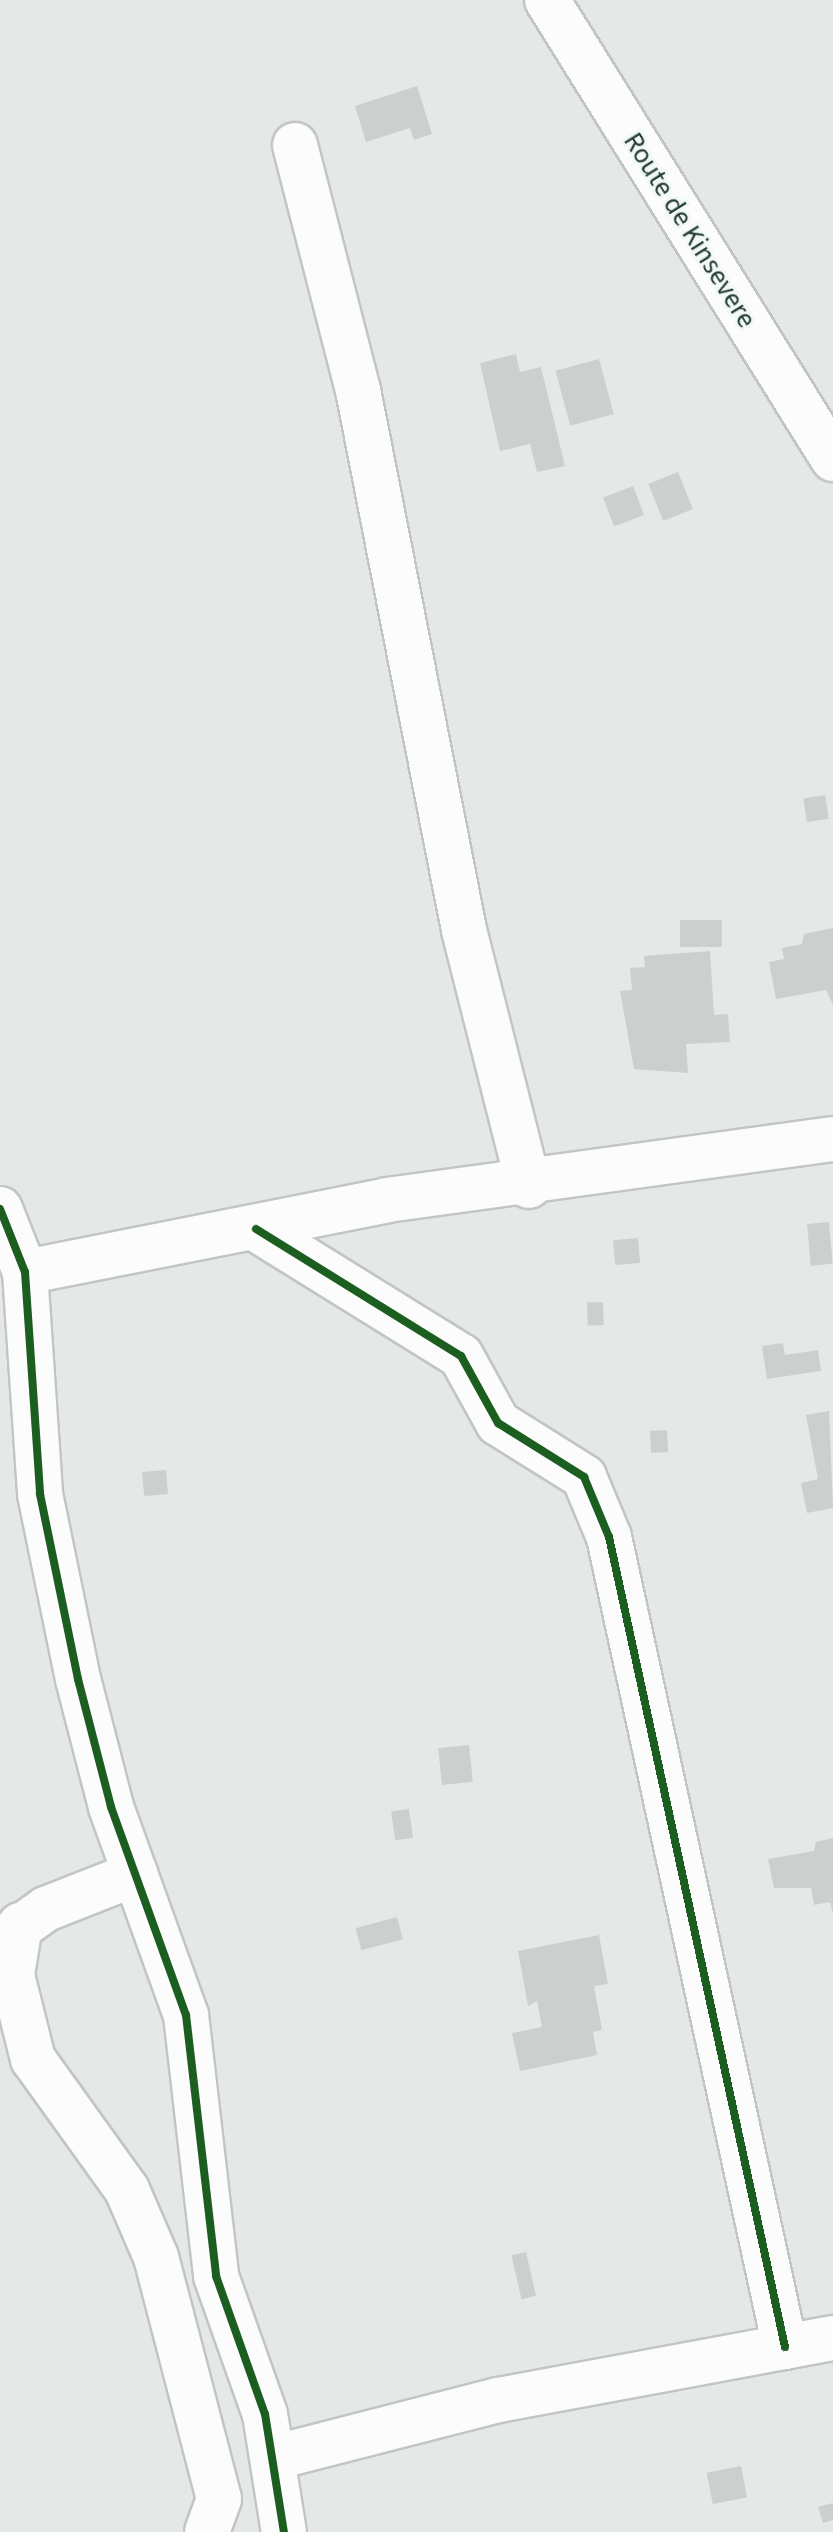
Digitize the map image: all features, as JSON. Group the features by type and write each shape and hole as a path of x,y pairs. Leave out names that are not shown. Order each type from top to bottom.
{"street":[{"name":"Route de Kinsevere","path":"547,0 833,459"},
{"path":"295,145 358,390 464,930 529,1186"},
{"path":"25,1272 256,1229 387,1200 529,1186 833,1139"},
{"path":"0,1209 25,1272 40,1494 78,1679 135,1874 186,2015 216,2276 276,2457 284,2532"},
{"path":"256,1229 461,1356 498,1423 584,1477 609,1537 785,2347"},
{"path":"135,1874 10,1933 12,1975 33,2059 127,2190 156,2257 219,2499 207,2532"},
{"path":"276,2457 498,2400 833,2338"}],"building":[{"path":"417,86 432,134 414,140 410,128 366,142 355,106"},
{"path":"516,354 520,372 541,367 565,466 537,472 530,444 500,451 480,363"},
{"path":"599,359 614,414 570,426 556,371"},
{"path":"678,472 693,509 663,521 648,484"},
{"path":"633,486 644,515 614,526 603,497"},
{"path":"825,795 829,819 807,822 803,798"},
{"path":"680,920 722,920 722,947 680,947"},
{"path":"833,928 833,1005 826,990 776,999 769,962 784,959 782,948 802,944 804,934"},
{"path":"710,951 714,1015 728,1014 730,1042 686,1044 688,1073 634,1069 620,991 632,990 630,968 645,967 644,956"},
{"path":"829,1222 833,1264 811,1266 807,1224"},
{"path":"638,1238 640,1263 615,1265 613,1240"},
{"path":"603,1302 604,1325 588,1326 587,1303"},
{"path":"783,1343 785,1355 818,1350 821,1371 767,1379 762,1346"},
{"path":"829,1411 833,1508 807,1513 801,1483 818,1479 806,1415"},
{"path":"667,1430 668,1452 651,1453 650,1431"},
{"path":"166,1470 168,1494 144,1496 142,1472"},
{"path":"469,1745 473,1782 442,1785 438,1748"},
{"path":"409,1809 413,1838 395,1840 391,1812"},
{"path":"833,1838 833,1913 830,1902 814,1905 811,1888 774,1888 768,1859 814,1851 816,1842"},
{"path":"397,1917 403,1939 361,1950 355,1928"},
{"path":"599,1935 608,1984 594,1986 602,2030 593,2032 597,2055 520,2071 512,2033 542,2027 537,2001 528,2006 518,1951"},
{"path":"526,2252 536,2296 522,2299 511,2255"},
{"path":"741,2466 747,2497 713,2504 707,2473"},
{"path":"833,2503 833,2520 823,2523 818,2507"}],"cycle path":[{"path":"0,1209 25,1272 40,1494 78,1679 111,1807 186,2015 216,2276 265,2414 284,2532"},
{"path":"256,1229 461,1356 498,1423 584,1477 609,1537 785,2347"}]}
